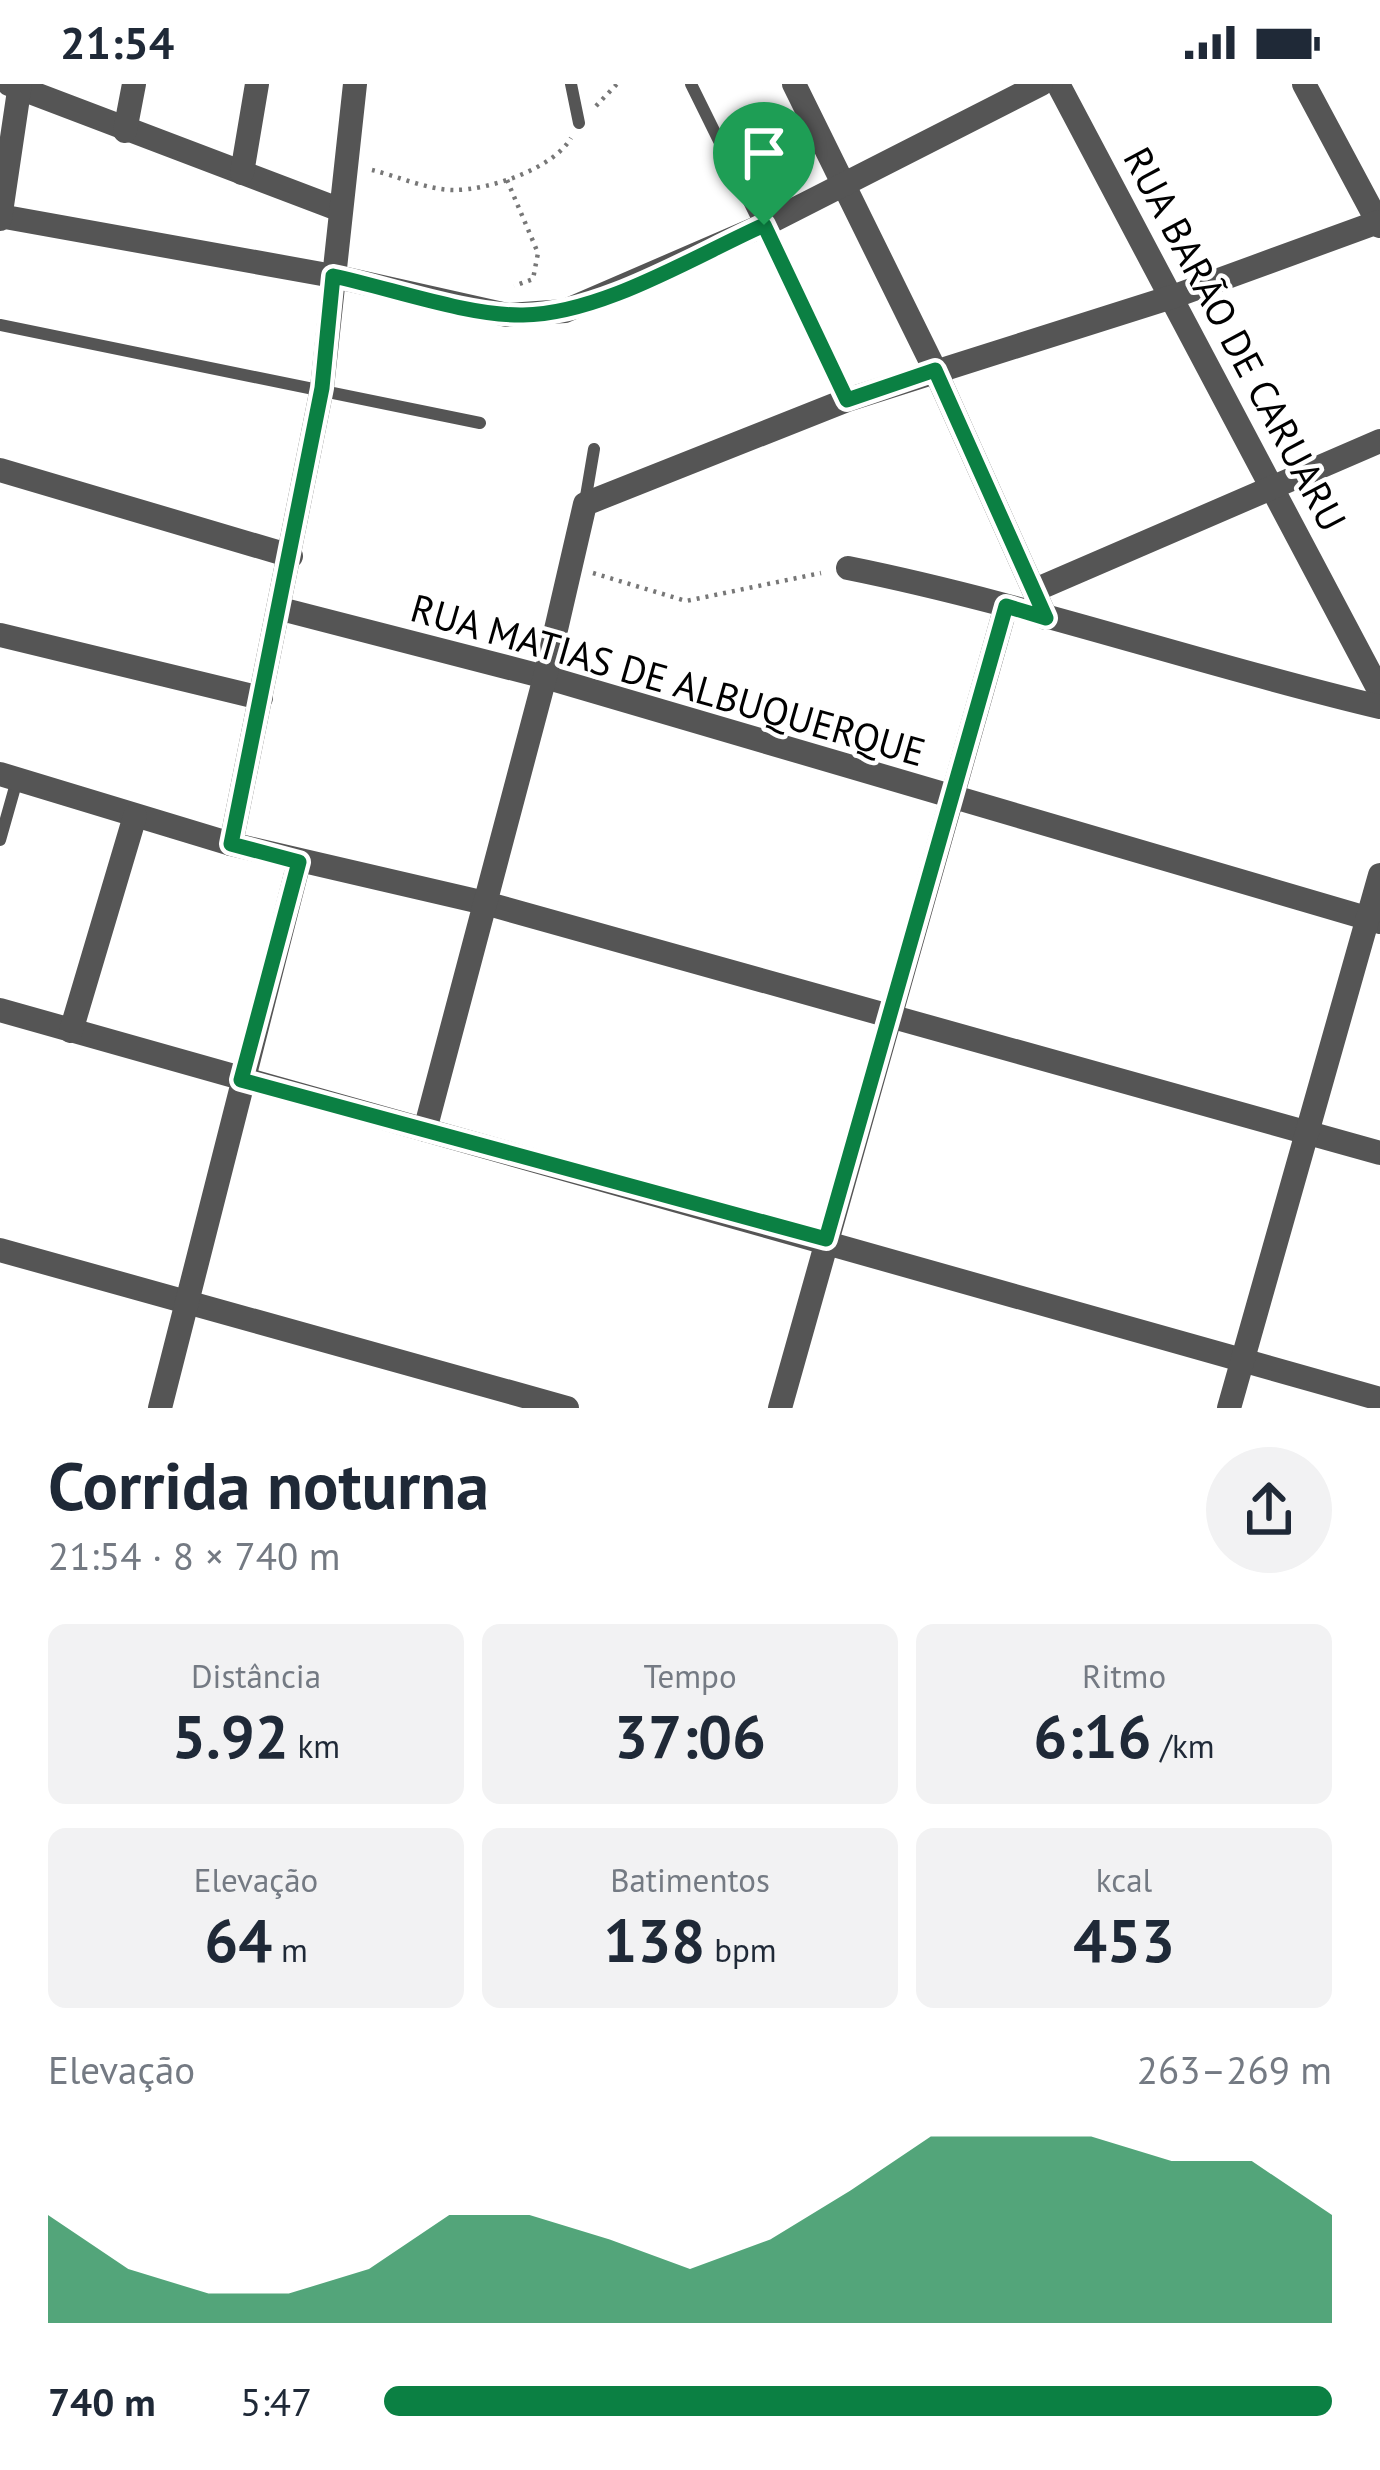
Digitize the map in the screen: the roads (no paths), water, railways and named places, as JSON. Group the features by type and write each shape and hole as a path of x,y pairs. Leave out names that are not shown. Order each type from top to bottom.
{"street":[{"path":"125,131 134,84"},
{"path":"242,172 257,84"},
{"path":"231,844 322,388 355,84"},
{"path":"794,84 935,370 1046,618"},
{"path":"338,209 125,131 16,85 0,217 333,276 507,315 565,311 610,295 764,225 1041,84"},
{"name":"RUA BARÃO DE CARUARU","path":"1058,84 1175,296 1380,692"},
{"path":"425,1130 545,677 585,504 847,400 1175,296 1379,224 1304,84"},
{"path":"1035,590 1380,441"},
{"path":"0,470 291,556"},
{"path":"848,568 1380,706"},
{"path":"780,1408 1006,606"},
{"name":"RUA MATIAS DE ALBUQUERQUE","path":"281,609 545,677 1374,920"},
{"path":"0,635 261,698"},
{"path":"9,777 231,844 485,903 1380,1153"},
{"path":"71,1030 135,816"},
{"path":"160,1408 299,862"},
{"path":"1229,1408 1306,1131 1374,920 1380,874"},
{"path":"0,1010 826,1239 1380,1399"},
{"path":"0,1250 567,1408"}],"lane":[{"path":"571,84 579,123"},
{"path":"692,84 847,400"},
{"path":"0,325 480,423"},
{"path":"585,504 594,449"},
{"path":"0,840 9,777"}]}
